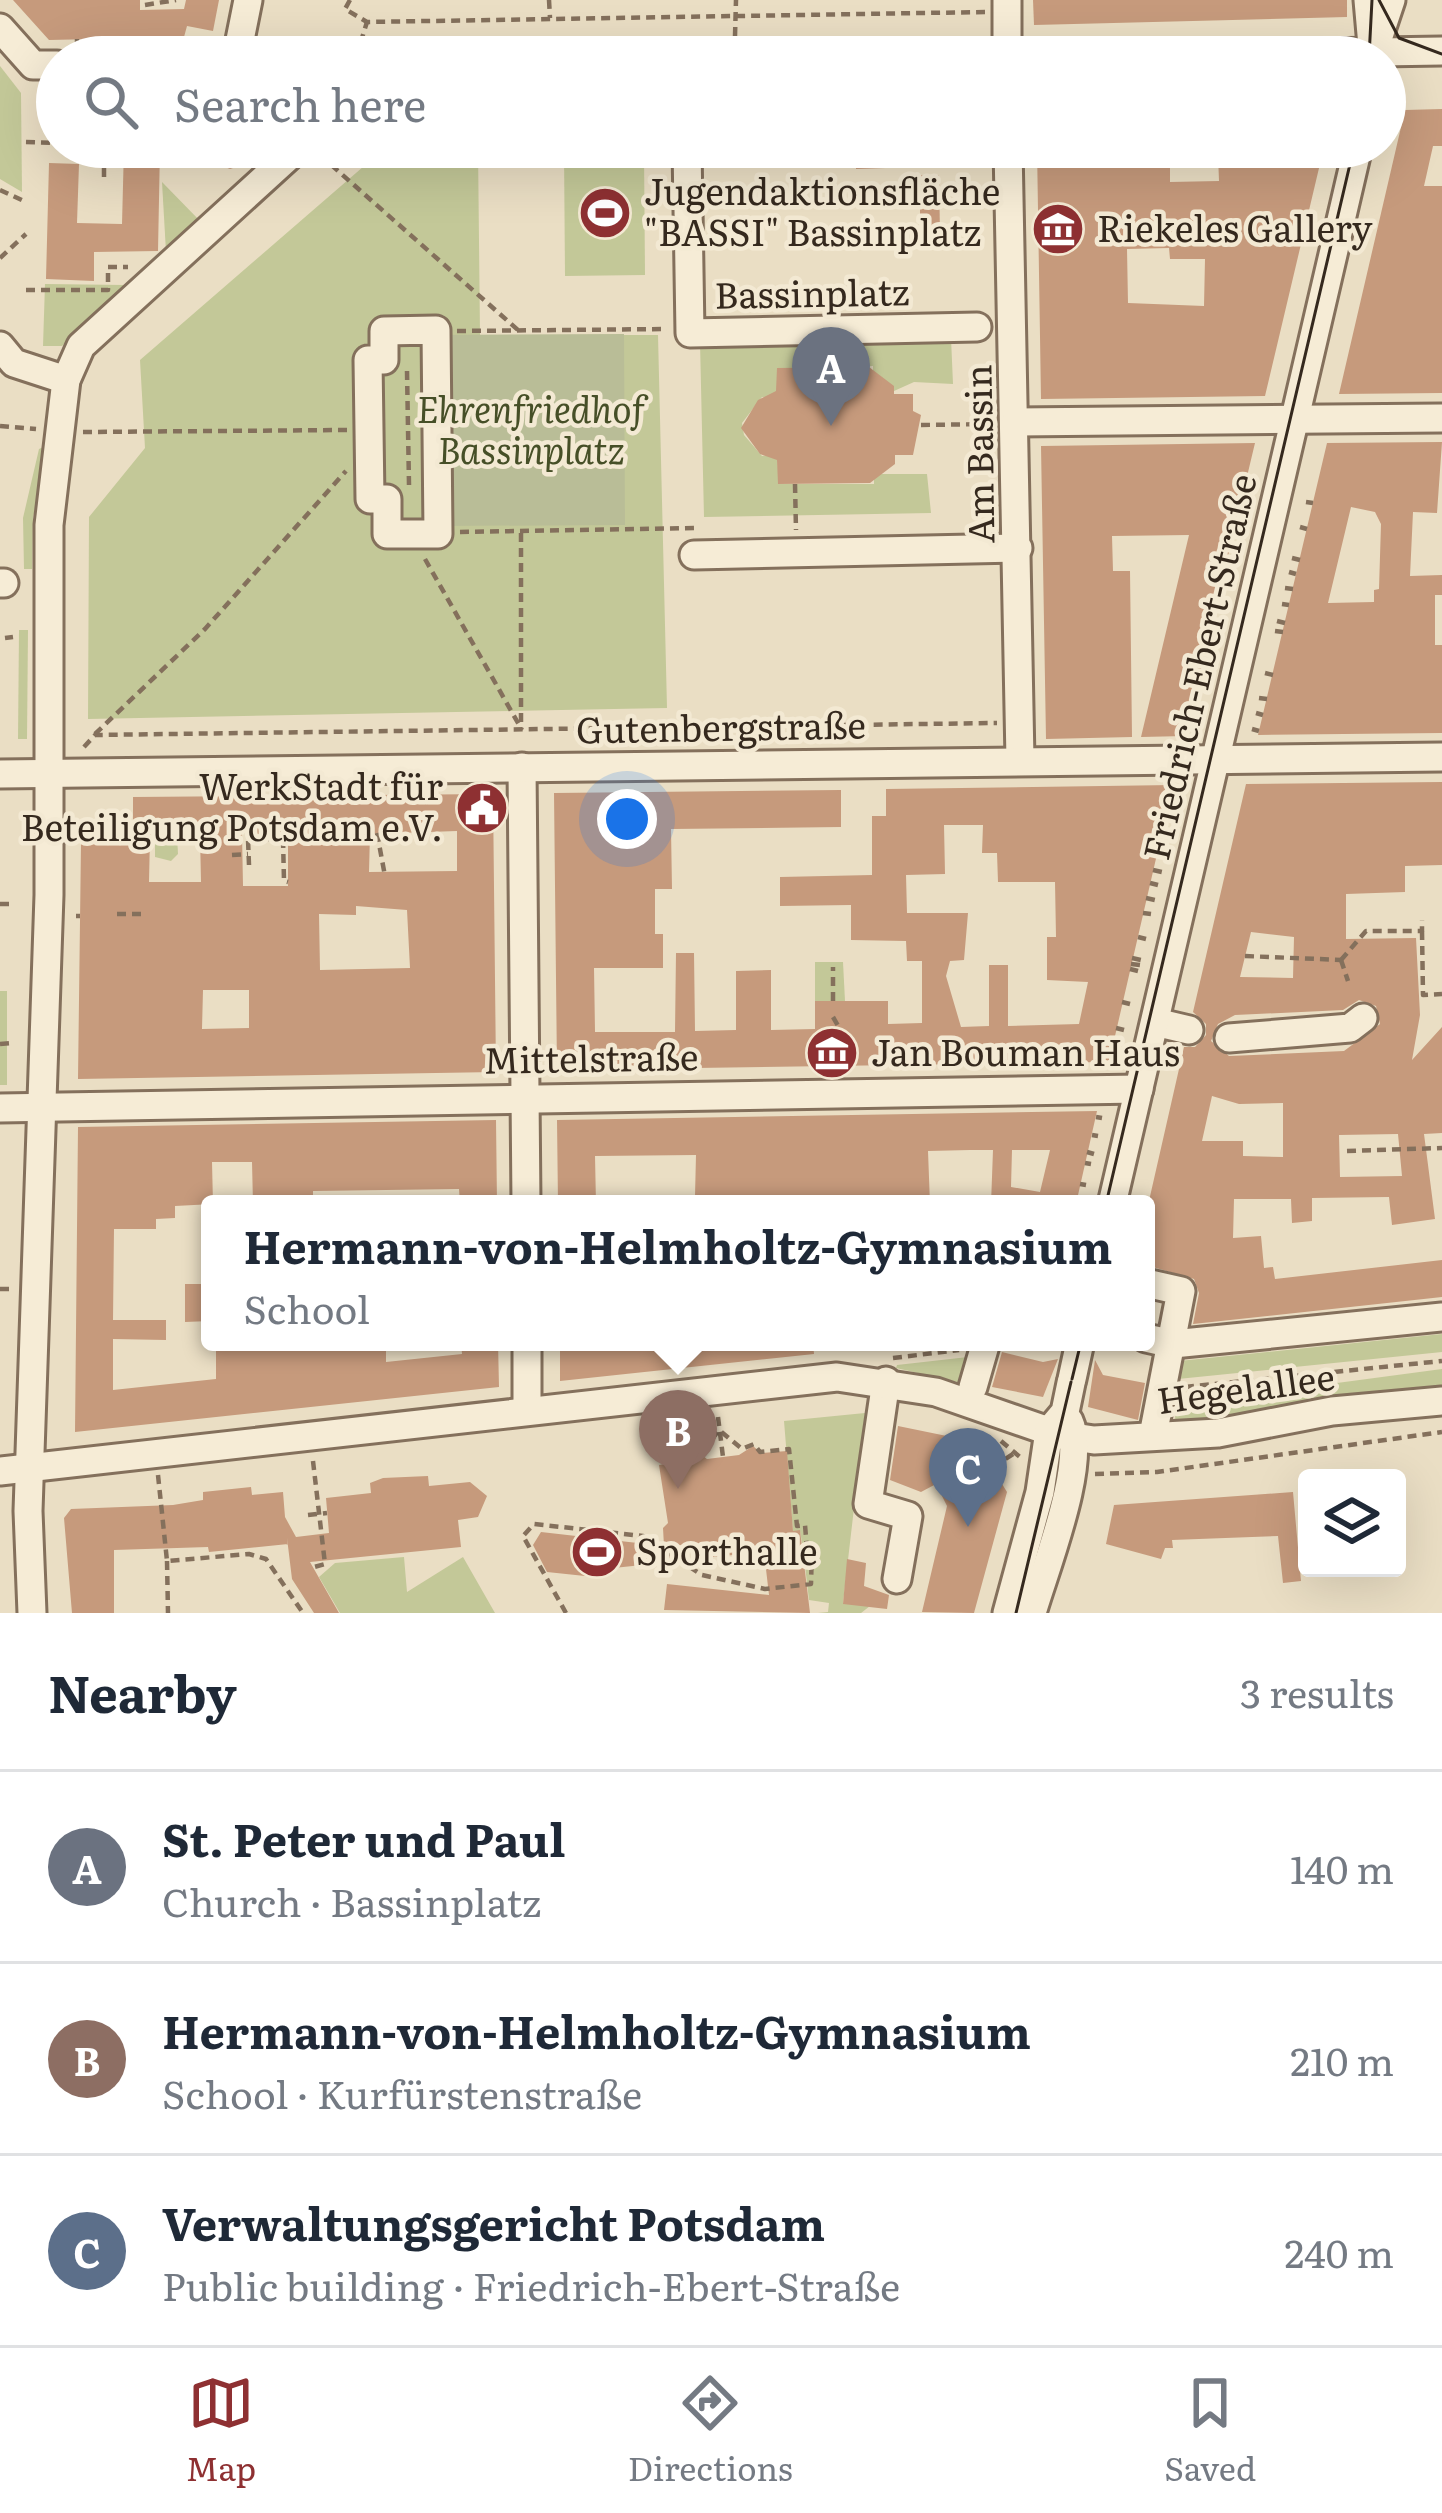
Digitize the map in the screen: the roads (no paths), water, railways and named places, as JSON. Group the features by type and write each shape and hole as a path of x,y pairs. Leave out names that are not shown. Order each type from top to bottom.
{"street":[{"path":"241,36 248,0"},
{"path":"1368,0 1371,36"},
{"path":"1379,36 1391,0"},
{"path":"996,6 1002,36"},
{"path":"0,28 36,64"},
{"path":"1406,53 1442,51"},
{"path":"32,1613 28,1511 34,1468 44,1106 49,524 66,380 81,346 276,168"},
{"name":"Bassinplatz","path":"687,168 691,329 976,327"},
{"name":"Am Bassin","path":"1010,168 1028,422 1009,548 1020,760"},
{"name":"Friedrich-Ebert-Straße","path":"1114,1195 1353,168"},
{"path":"384,331 435,332 423,430 425,533 387,535 387,499 370,499 368,360 384,360 384,331"},
{"path":"5,358 66,380"},
{"path":"1028,422 1442,418"},
{"path":"694,542 796,554 1009,548"},
{"name":"Gutenbergstraße","path":"0,774 515,758 1442,757"},
{"path":"515,758 526,1195"},
{"path":"1229,1039 1350,1028 1363,1018"},
{"path":"1154,1022 1189,1030"},
{"name":"Mittelstraße","path":"0,1108 1139,1089"},
{"path":"1155,1285 1181,1291 1170,1386 1155,1425"},
{"name":"Hegelallee","path":"1173,1338 1442,1317"},
{"path":"526,1351 527,1411"},
{"path":"973,1387 984,1351"},
{"path":"1032,1613 1078,1351"},
{"path":"880,1373 868,1504 908,1516 897,1580"},
{"name":"Hegelallee","path":"0,1472 880,1373 1063,1429 1156,1440 1333,1412 1442,1401"},
{"path":"1007,1613 1040,1492 1063,1429"}],"tram line":[{"path":"1370,36 1372,0"},
{"path":"1379,0 1398,36"},
{"path":"1406,41 1442,54"},
{"path":"1108,1195 1349,168"},
{"path":"1072,1379 1079,1351"},
{"path":"1016,1613 1071,1382"}],"place":[{"name":"Jugendaktionsfläche \"BASSI\" Bassinplatz","path":"605,213"},
{"name":"Riekeles Gallery","path":"1058,229"},
{"name":"St. Peter und Paul","path":"831,426"},
{"name":"WerkStadt für Beteiligung Potsdam e.V.","path":"482,808"},
{"name":"Jan Bouman Haus","path":"832,1053"},
{"name":"Hermann-von-Helmholtz-Gymnasium","path":"678,1489"},
{"name":"Verwaltungsgericht Potsdam","path":"968,1527"},
{"name":"Sporthalle","path":"597,1552"}],"park label":[{"name":"Ehrenfriedhof Bassinplatz","path":"531,430"}]}
